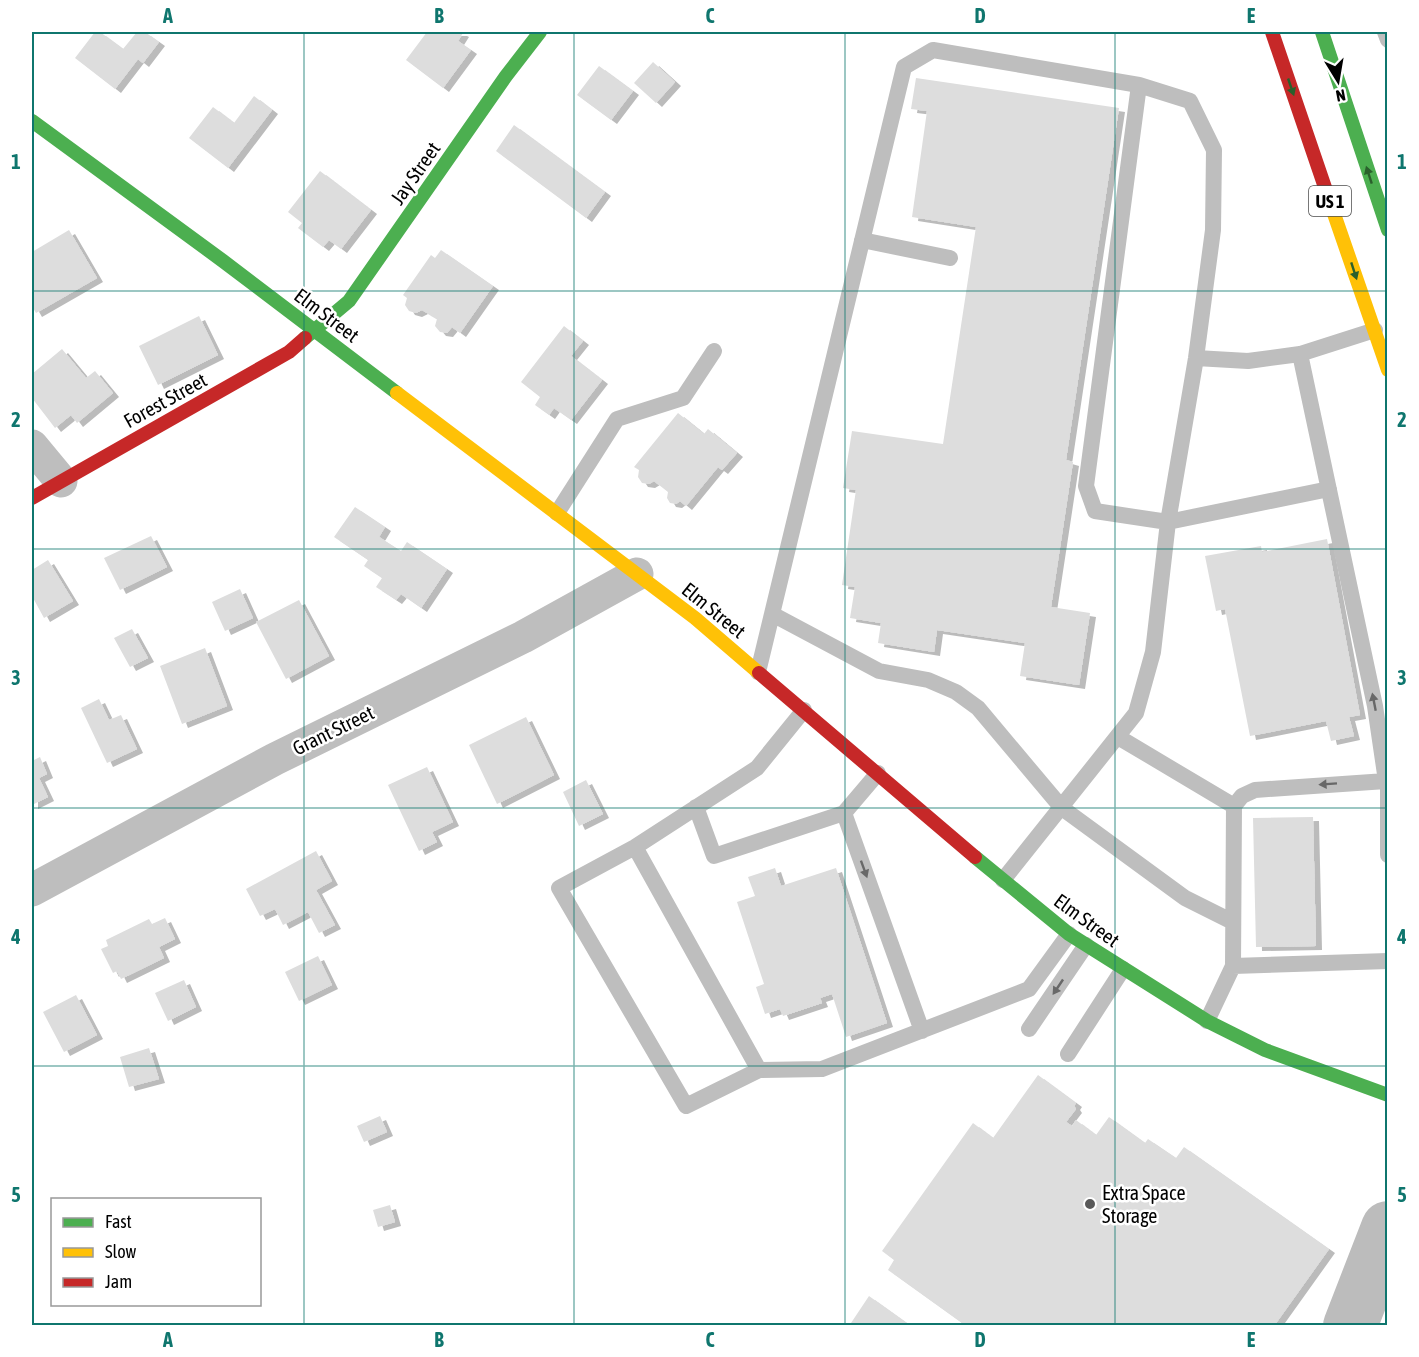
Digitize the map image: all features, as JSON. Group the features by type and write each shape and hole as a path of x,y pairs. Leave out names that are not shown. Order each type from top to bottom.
{"main road":[{"name":"Jay Street","path":"315,330 349,301 506,76 540,32"},
{"name":"US 1","path":"1272,32 1388,370"},
{"name":"US 1","path":"1322,32 1387,227"},
{"name":"Elm Street","path":"32,121 315,330 694,618 1069,934 1207,1022 1265,1050 1388,1095"},
{"name":"Forest Street","path":"32,498 289,352 315,330"}],"street":[{"path":"32,446 62,481"},
{"name":"Grant Street","path":"32,890 275,759 523,637 637,574"}],"lane":[{"path":"1385,32 1388,40"},
{"path":"758,672 904,67 933,50 1139,85 1190,101 1214,150 1213,230 1196,358 1168,522 1153,652 1136,713 1003,880"},
{"path":"1139,85 1086,486 1095,511 1168,522 1329,489"},
{"path":"862,240 950,258"},
{"path":"1196,358 1248,361 1300,354 1375,330"},
{"path":"557,513 617,419 683,398 714,351"},
{"path":"1300,354 1375,706 1387,781 1388,855"},
{"path":"772,614 879,671 928,680 956,692 978,708 1062,807 1185,898 1233,922"},
{"path":"804,710 757,768 635,847 560,888 686,1106 759,1070 822,1069 1029,989 1069,934"},
{"path":"1118,737 1234,806"},
{"path":"696,807 714,856 844,813 878,773"},
{"path":"1207,1022 1233,966 1234,806 1242,796 1255,790 1387,781"},
{"path":"844,813 922,1031"},
{"path":"635,847 759,1070"},
{"path":"1029,1029 1086,945"},
{"path":"1233,966 1388,961"},
{"path":"1068,1054 1123,969"}],"building":[{"path":"95,32 100,32 123,49 137,32 145,32 159,42 143,63 138,59 115,89 75,58"},
{"path":"427,32 461,32 463,33 458,41 471,50 443,88 406,60"},
{"path":"653,62 675,82 656,103 634,83"},
{"path":"599,66 633,91 611,120 577,95"},
{"path":"916,78 1119,108 1066,460 1073,462 1051,607 1090,613 1079,685 1020,676 1025,643 937,630 934,652 878,643 881,623 850,618 855,587 842,585 856,490 843,488 852,431 943,444 976,227 912,217 927,111 911,109"},
{"path":"254,96 272,110 228,168 189,138 213,107 234,123"},
{"path":"514,125 605,192 586,218 496,151"},
{"path":"320,171 371,210 341,249 329,240 323,247 298,228 302,223 288,212"},
{"path":"69,230 97,278 36,313 32,306 32,252"},
{"path":"441,250 493,286 460,333 452,327 447,333 440,332 435,326 437,319 422,310 416,313 409,311 405,305 407,298 403,295 431,255 435,258"},
{"path":"199,316 218,355 158,385 139,346"},
{"path":"564,326 583,341 571,356 602,380 571,420 554,408 549,415 535,405 540,397 521,382"},
{"path":"62,349 86,378 95,371 113,393 77,423 71,415 55,428 32,398 32,374"},
{"path":"678,413 704,434 708,429 737,453 722,470 718,467 686,506 680,501 676,504 670,503 667,498 668,492 654,481 649,484 642,483 638,477 639,470 634,467"},
{"path":"355,507 385,527 379,537 401,551 407,542 447,569 421,608 401,594 396,600 376,587 382,578 364,566 368,560 334,537"},
{"path":"151,536 167,567 120,590 104,558"},
{"path":"1327,539 1360,715 1349,717 1354,736 1331,741 1326,721 1250,736 1225,609 1216,611 1205,556 1261,546 1262,552"},
{"path":"48,560 73,601 44,618 32,596 32,570"},
{"path":"240,589 253,618 225,631 212,602"},
{"path":"299,600 329,656 286,679 256,622"},
{"path":"132,629 148,658 130,667 114,638"},
{"path":"205,648 227,706 182,724 160,666"},
{"path":"99,699 109,720 121,715 137,749 107,763 81,708"},
{"path":"526,717 554,775 497,804 469,745"},
{"path":"40,757 47,774 39,778 48,797 32,805 32,761"},
{"path":"427,767 453,822 432,832 437,842 419,851 388,785"},
{"path":"586,780 603,814 579,826 563,792"},
{"path":"1313,817 1316,946 1256,947 1253,818"},
{"path":"316,851 332,881 316,890 335,925 319,933 308,912 283,925 275,909 260,916 246,889"},
{"path":"775,868 781,886 836,868 887,1023 846,1037 832,994 820,998 822,1003 783,1016 780,1009 765,1014 756,987 764,984 737,902 755,896 748,877"},
{"path":"165,918 175,939 159,947 164,958 121,979 117,971 113,973 101,949 108,946 106,940 149,919 152,924"},
{"path":"318,956 332,985 299,1001 285,972"},
{"path":"184,980 196,1007 168,1021 155,993"},
{"path":"76,995 97,1035 64,1052 43,1012"},
{"path":"149,1048 159,1079 129,1087 120,1057"},
{"name":"Extra Space Storage","path":"1038,1075 1076,1103 1074,1106 1076,1109 1066,1122 1072,1126 1076,1120 1096,1135 1109,1117 1145,1143 1148,1139 1176,1158 1184,1147 1329,1249 1274,1326 966,1326 888,1270 894,1260 882,1251 973,1123 993,1138"},
{"path":"380,1116 387,1132 364,1142 357,1126"},
{"path":"390,1205 395,1222 378,1227 373,1210"},
{"path":"869,1296 911,1326 849,1326"}],"waterway":[{"path":"1350,1326 1388,1228"}],"traffic: fast":[{"path":"305,338 349,301 506,76 540,32"},
{"path":"1322,32 1388,230"},
{"path":"32,121 223,261 397,393"},
{"path":"975,857 1069,934 1207,1021 1265,1050 1388,1095"}],"traffic: slow":[{"path":"1332,208 1388,370"},
{"path":"397,393 695,618 759,673"}],"traffic: jam":[{"path":"1272,32 1332,208"},
{"path":"32,498 289,352 305,338"},
{"path":"759,673 975,857"}],"place":[{"name":"Extra Space Storage","path":"1090,1204"}]}
